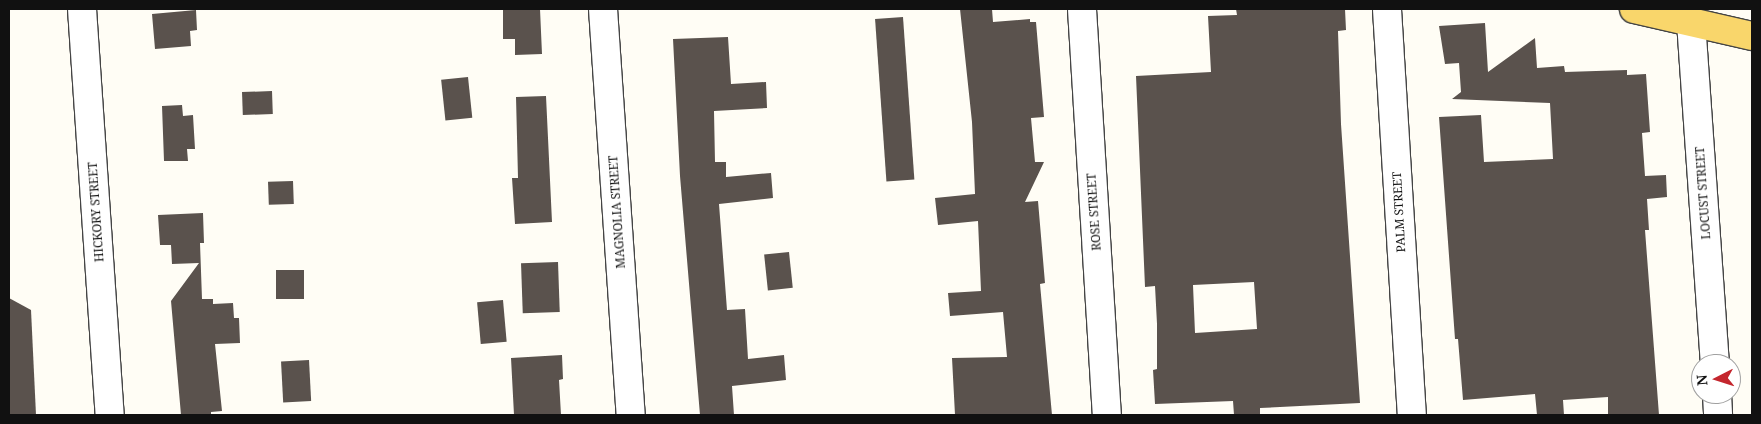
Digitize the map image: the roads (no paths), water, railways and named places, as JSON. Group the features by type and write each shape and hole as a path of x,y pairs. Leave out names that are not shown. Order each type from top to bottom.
{"main road":[{"path":"1634,9 1677,16 1752,36"}],"street":[{"name":"HICKORY STREET","path":"82,9 110,415"},
{"name":"MAGNOLIA STREET","path":"603,9 631,415"},
{"name":"ROSE STREET","path":"1082,9 1107,415"},
{"name":"PALM STREET","path":"1387,9 1412,415"},
{"name":"LOCUST STREET","path":"1677,16 1713,354"}]}
